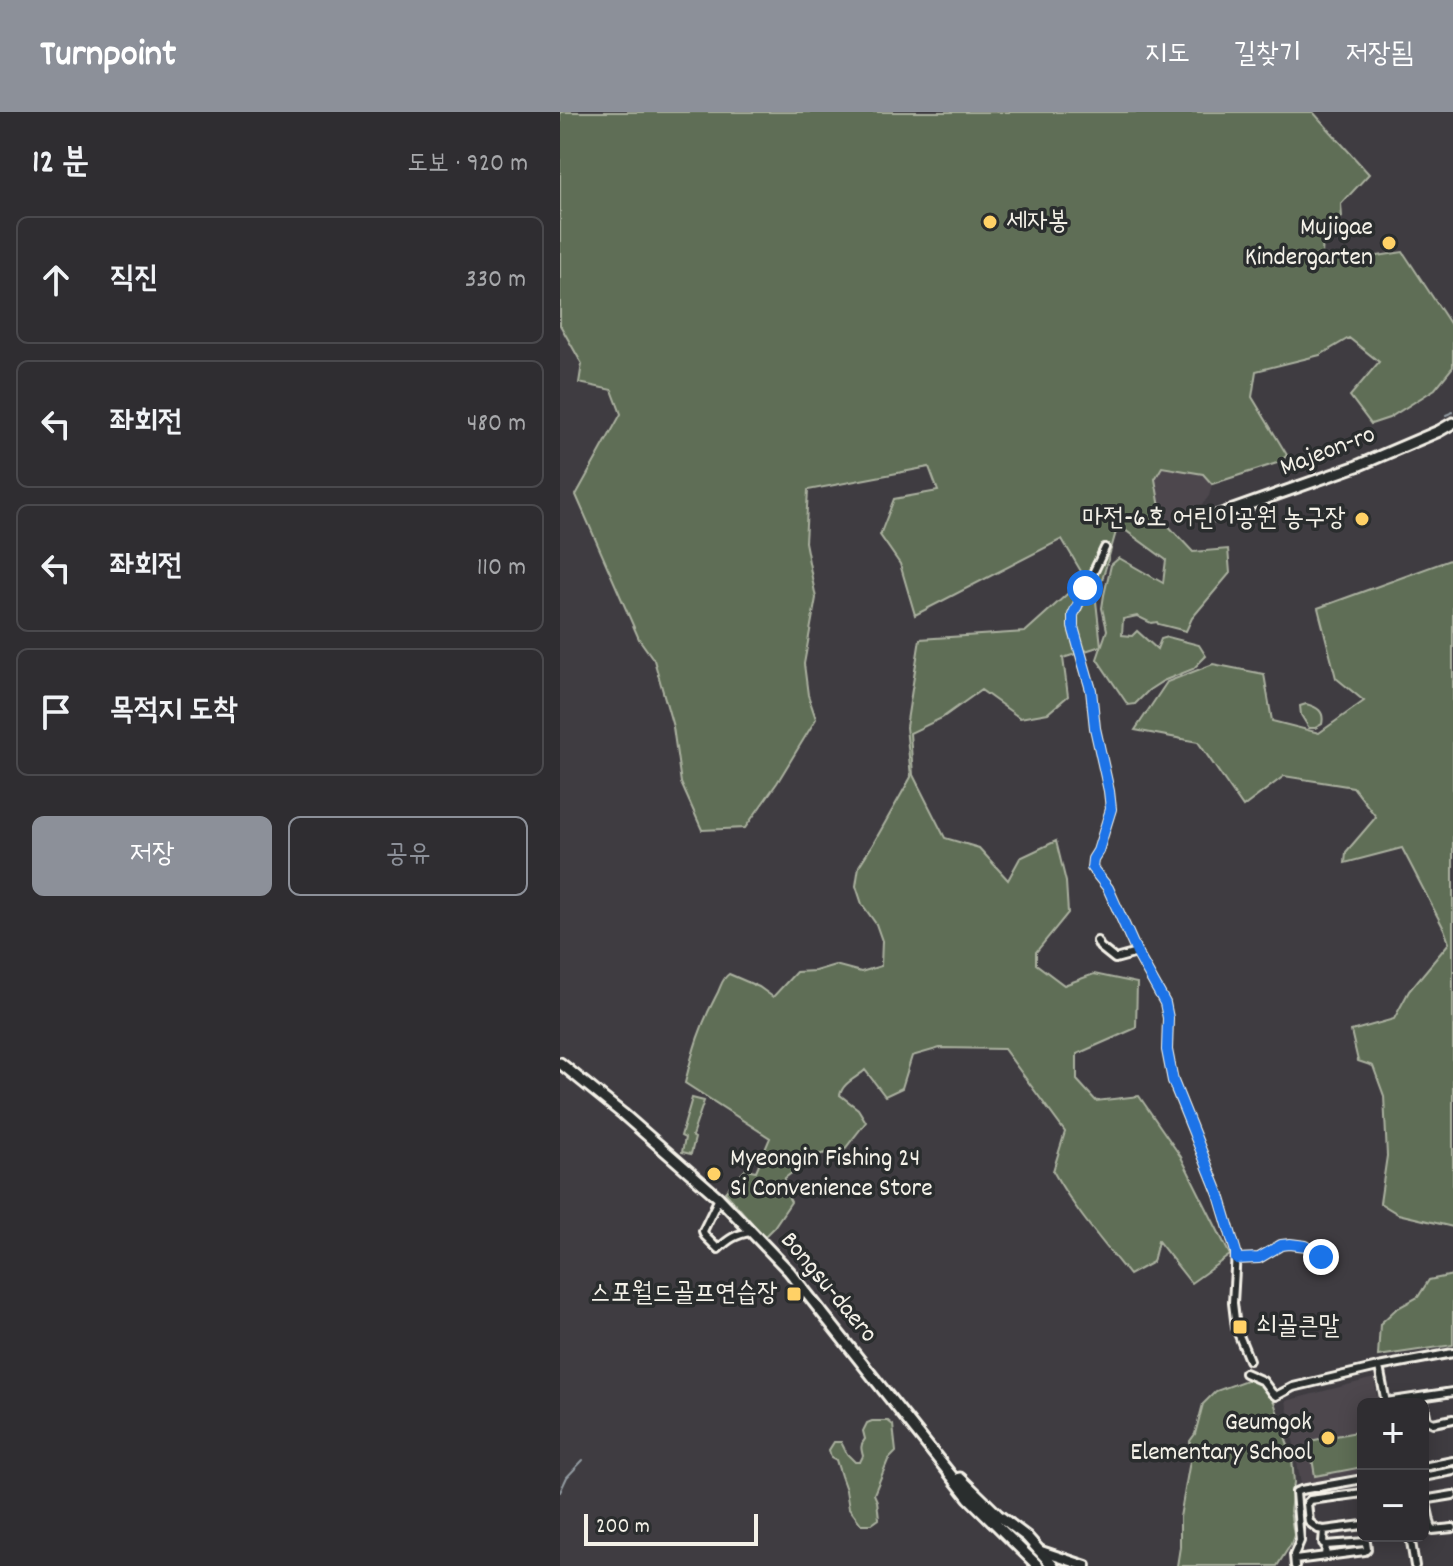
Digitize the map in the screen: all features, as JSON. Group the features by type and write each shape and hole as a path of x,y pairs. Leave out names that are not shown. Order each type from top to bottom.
{"main road":[{"name":"Majeon-ro","path":"1216,516 1357,466 1453,423"},
{"name":"Bongsu-daero","path":"560,1063 719,1198 789,1271 969,1498 1038,1566"},
{"path":"940,1460 998,1515 1027,1537 1053,1566"},
{"path":"999,1527 1038,1550"}],"street":[{"path":"1105,548 1073,615 1073,627 1091,690 1111,809 1092,864 1108,888 1137,953 1165,1003 1167,1050 1173,1081 1219,1195 1236,1252 1233,1303 1236,1328 1249,1360"},
{"path":"1097,941 1115,959 1137,953"},
{"path":"719,1198 703,1231 705,1236 718,1249 732,1236 751,1232"},
{"path":"1236,1259 1259,1258 1281,1245 1290,1244 1306,1246 1321,1257"},
{"path":"1245,1373 1263,1381 1276,1396 1293,1387 1453,1353"},
{"path":"1379,1367 1385,1398"},
{"path":"1416,1398 1453,1392"},
{"path":"1422,1397 1427,1420 1433,1423 1453,1419"},
{"path":"1429,1466 1453,1461"},
{"path":"1429,1476 1453,1471"},
{"path":"1357,1480 1296,1492 1300,1541 1294,1555 1295,1563 1365,1551 1366,1542"},
{"path":"1357,1494 1310,1500 1307,1503 1309,1522 1324,1530 1357,1526"},
{"path":"1429,1497 1453,1495"},
{"path":"1429,1516 1432,1530 1453,1528"},
{"path":"1324,1530 1325,1556"},
{"path":"1326,1545 1357,1539"},
{"path":"1411,1542 1415,1566"},
{"path":"1038,1550 1086,1566"}],"shaded area":[{"path":"1162,467 1203,474 1212,484 1209,496 1194,515 1167,523 1162,519 1155,478"},
{"name":"Geumgok Elementary School","path":"1374,1378 1377,1398 1357,1398 1357,1473 1301,1484 1286,1401"}],"green space":[{"path":"560,112 1313,112 1369,174 1341,204 1342,217 1323,236 1322,256 1345,261 1403,252 1453,328 1453,367 1435,389 1389,418 1371,424 1350,396 1379,362 1349,338 1320,355 1256,371 1252,397 1287,455 1280,462 1212,484 1203,474 1162,467 1155,479 1162,519 1193,552 1228,549 1230,573 1192,618 1186,631 1151,623 1137,616 1123,619 1122,635 1132,636 1137,631 1157,649 1161,639 1168,637 1199,645 1206,656 1193,669 1163,681 1135,704 1128,705 1097,659 1107,630 1102,608 1111,565 1119,558 1163,583 1166,560 1118,525 1096,601 1101,646 1063,658 1068,696 1048,713 1020,718 981,690 942,718 910,733 913,775 945,838 979,848 1008,880 1020,858 1056,841 1066,882 1068,913 1036,952 1036,964 1064,985 1094,974 1137,983 1136,1028 1077,1054 1077,1080 1096,1101 1139,1096 1181,1157 1230,1255 1191,1283 1158,1241 1153,1262 1129,1275 1053,1171 1065,1132 1004,1049 940,1048 912,1056 902,1088 885,1096 865,1070 844,1087 840,1095 858,1109 866,1122 844,1150 816,1155 785,1178 784,1189 791,1202 765,1236 725,1192 746,1169 756,1171 770,1138 685,1083 698,1038 729,974 773,997 796,972 835,965 861,972 881,966 882,941 856,886 859,866 911,777 906,727 920,639 1025,632 1085,578 1062,539 915,615 900,564 880,535 894,499 938,491 929,467 808,490 805,542 816,598 804,664 808,695 816,719 745,828 702,830 681,783 673,727 654,660 639,639 576,495 621,414 612,390 579,383 582,364 560,325"},
{"path":"1453,556 1453,1227 1398,1214 1380,1203 1387,1156 1384,1096 1373,1066 1358,1061 1351,1031 1394,1019 1409,991 1449,943 1402,848 1345,863 1346,852 1376,817 1353,787 1284,776 1243,807 1198,742 1135,730 1167,682 1213,664 1264,674 1272,721 1319,733 1364,701 1336,678 1318,608 1450,560"},
{"path":"1306,704 1321,713 1322,724 1315,728 1309,728 1301,715 1300,706"},
{"path":"692,1098 704,1101 692,1136 695,1138 691,1154 682,1152 685,1138 681,1136"},
{"path":"1453,1275 1453,1345 1378,1356 1380,1324 1396,1309 1418,1297 1429,1280"},
{"path":"1249,1379 1262,1384 1274,1402 1292,1458 1294,1483 1290,1511 1294,1535 1291,1544 1277,1566 1177,1566 1190,1441 1203,1404 1216,1391"},
{"path":"872,1421 888,1421 893,1425 896,1452 888,1460 874,1494 879,1519 872,1524 861,1524 849,1508 836,1460 829,1450 834,1442 841,1442 847,1454 855,1462 860,1462 865,1439 863,1431"},
{"path":"1357,1432 1357,1468 1315,1476 1309,1441"}],"waterway":[{"path":"1446,415 1453,412"},
{"path":"560,1492 567,1477 583,1460"}],"place":[{"name":"세자봉","path":"990,222"},
{"name":"Mujigae Kindergarten","path":"1389,243"},
{"name":"마전-6호 어린이공원 농구장","path":"1362,519"},
{"name":"Myeongin Fishing 24 Si Convenience Store","path":"714,1174"},
{"name":"스포월드골프연습장","path":"794,1294"},
{"name":"쇠골큰말","path":"1240,1327"},
{"name":"Geumgok Elementary School","path":"1328,1438"}],"route":[{"path":"1085,588 1073,615 1073,627 1091,690 1111,809 1092,868 1108,888 1137,953 1165,1003 1167,1050 1173,1081 1219,1195 1236,1259 1259,1258 1281,1245 1290,1244 1306,1246 1321,1257"}]}
